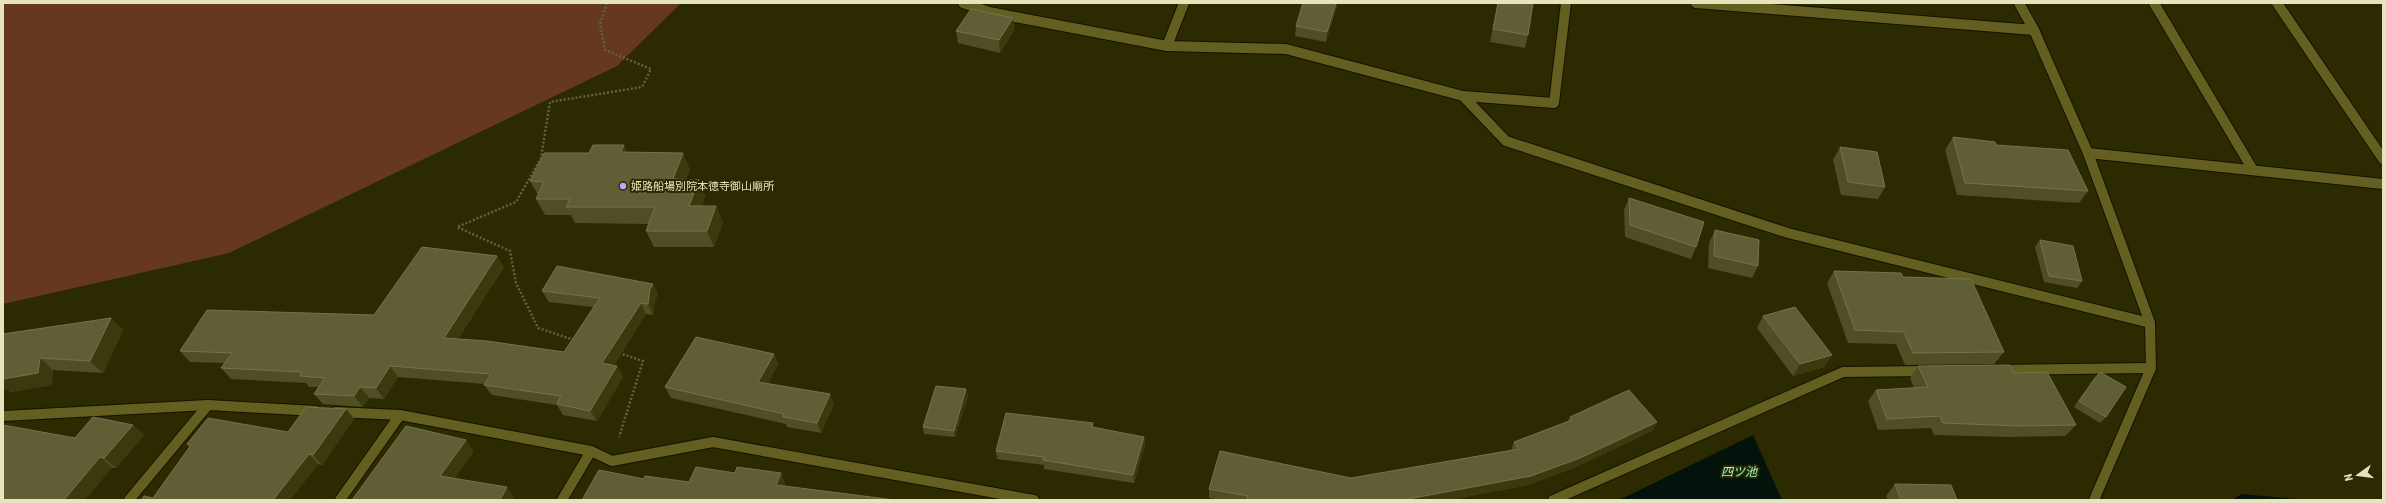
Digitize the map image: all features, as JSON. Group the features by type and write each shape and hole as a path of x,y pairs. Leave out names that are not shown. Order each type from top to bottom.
{"street":[{"path":"963,3 989,12 1168,46 1286,49 1463,96 1554,103 1566,3"},
{"path":"1168,46 1184,3"},
{"path":"1696,3 2034,30"},
{"path":"2019,3 2034,30 2088,153 2150,323 2151,368 2094,500"},
{"path":"2154,3 2253,170"},
{"path":"2277,3 2383,159"},
{"path":"1463,96 1506,141 1788,233 2150,323"},
{"path":"2088,153 2383,184"},
{"path":"1985,370 2151,368"},
{"path":"1553,500 1843,372 1938,371"},
{"path":"3,416 208,405 400,415 592,451 612,461 713,442 1034,500"},
{"path":"129,500 208,405"},
{"path":"340,500 400,415"},
{"path":"562,500 592,451"}],"path":[{"path":"576,340 538,328 516,283 510,251 457,227 516,202 541,158 550,102 642,87 651,68 605,50 600,24 607,3"},
{"path":"612,461 643,361 613,352"}],"shaded area":[{"path":"3,3 681,3 617,66 229,253 3,304"}],"water":[{"name":"四ツ池","path":"1753,435 1782,500 1619,500"},
{"path":"2242,494 2308,500 2232,500"}],"building":[{"path":"1303,3 1336,3 1327,32 1296,26"},
{"path":"1498,3 1533,3 1528,35 1493,29"},
{"path":"971,9 1013,18 999,40 956,31"},
{"path":"1953,137 1995,142 1996,145 2068,150 2088,191 1965,183"},
{"path":"593,145 624,145 621,152 683,153 673,179 699,180 689,206 716,206 707,231 646,231 655,207 566,207 570,199 536,199 544,182 530,181 544,153 589,153"},
{"path":"1840,147 1877,152 1885,187 1848,182"},
{"path":"1629,198 1704,222 1696,247 1630,225"},
{"path":"1715,230 1759,240 1758,266 1714,256"},
{"path":"2040,240 2073,246 2082,281 2049,276"},
{"path":"422,247 497,256 444,338 487,341 564,352 600,298 542,291 557,266 653,284 650,289 648,304 641,303 602,363 617,366 590,411 557,404 561,396 484,385 491,374 390,366 376,388 360,387 354,396 314,394 325,378 300,376 302,372 221,368 232,353 180,351 207,310 374,315"},
{"path":"1834,271 1901,273 1903,277 1971,279 2004,352 1913,353 1904,332 1855,330"},
{"path":"1795,307 1832,355 1800,364 1763,316"},
{"path":"111,318 90,361 40,358 38,373 3,379 3,334"},
{"path":"696,337 774,354 758,382 830,394 817,423 783,417 784,414 665,387"},
{"path":"2010,365 2013,373 2047,372 2076,425 2020,426 1943,423 1940,416 1887,419 1876,390 1928,387 1918,366"},
{"path":"2100,372 2126,387 2106,417 2079,401"},
{"path":"936,386 966,389 954,431 923,427"},
{"path":"1629,390 1657,422 1580,458 1531,476 1408,500 1247,500 1248,496 1209,489 1220,451 1351,478 1519,449 1514,442 1572,420 1570,417"},
{"path":"306,407 346,409 313,455 309,454 273,500 141,500 144,496 153,498 191,445 187,444 208,418 288,432"},
{"path":"1006,413 1093,423 1092,427 1144,437 1133,475 1043,460 1044,457 996,451"},
{"path":"93,417 133,425 104,458 100,457 64,500 3,500 3,425 75,438"},
{"path":"406,426 466,440 440,476 507,487 500,500 352,500"},
{"path":"696,467 735,473 737,467 781,473 776,485 895,500 582,500 599,470 644,479 645,476 689,482"},
{"path":"1895,484 1951,485 1957,500 1901,500"}],"place":[{"name":"姫路船場別院本徳寺御山廟所","path":"623,186"}]}
